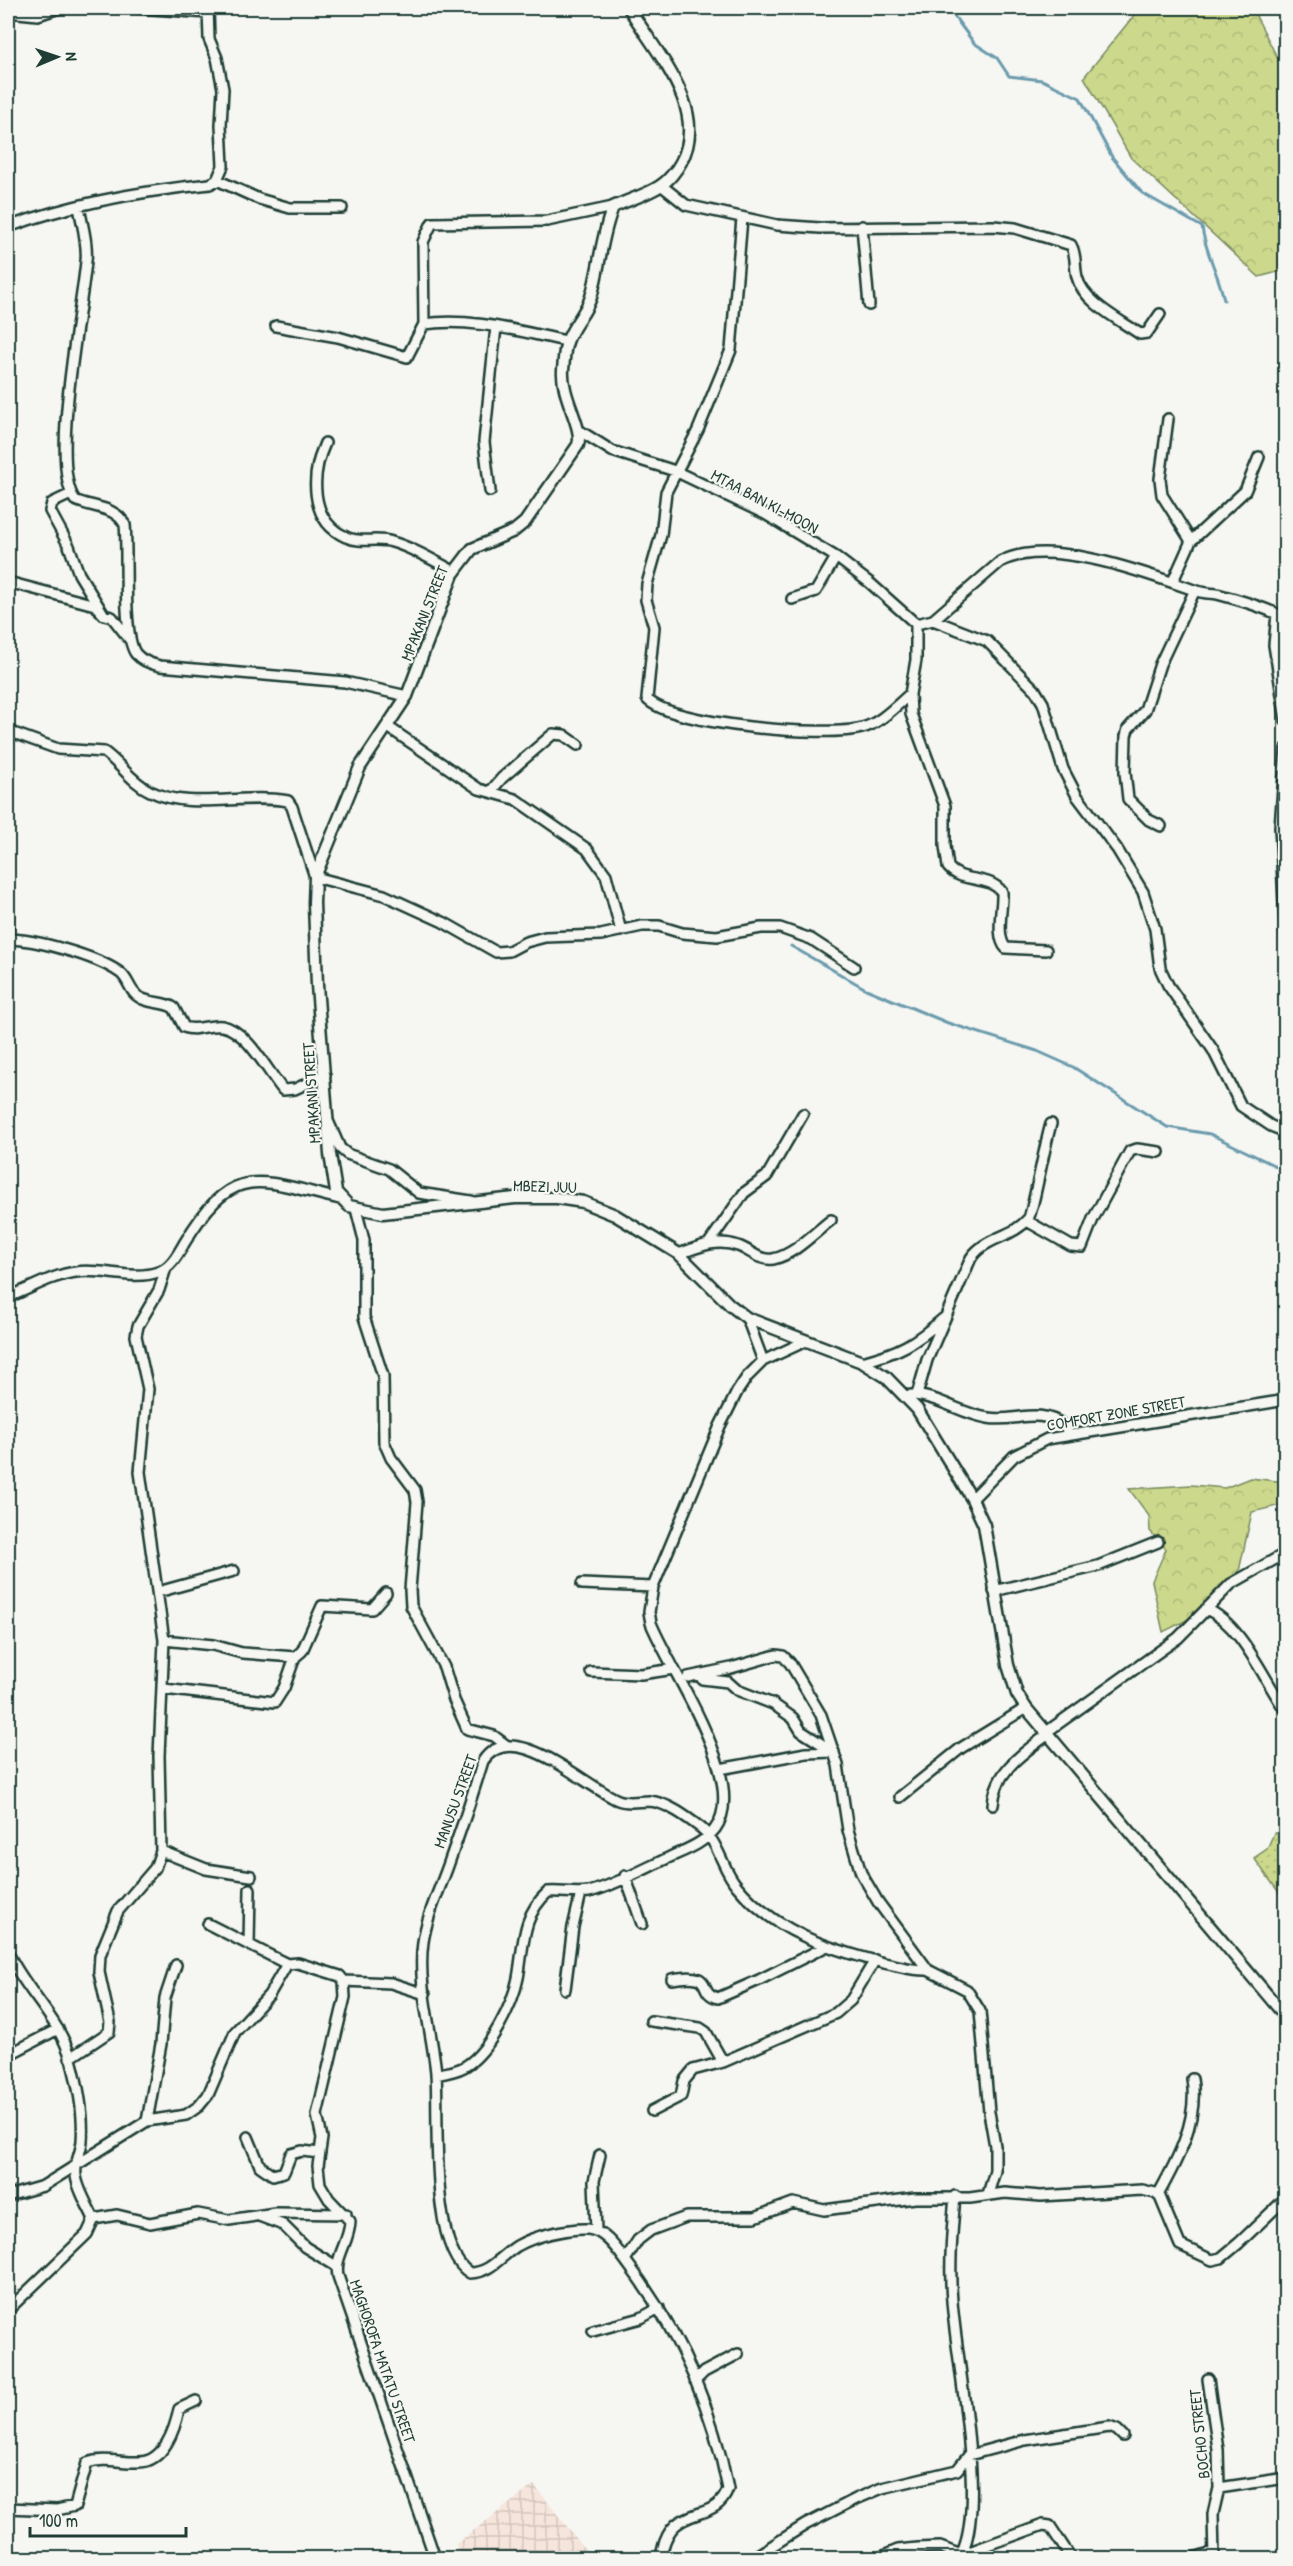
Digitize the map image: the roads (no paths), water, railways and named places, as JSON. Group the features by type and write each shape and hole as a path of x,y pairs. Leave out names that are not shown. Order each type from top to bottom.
{"street":[{"path":"8,12 38,15 59,8"},
{"path":"8,227 47,213 158,189 210,184 217,180 223,166 221,125 224,89 217,58 209,39 208,10 139,8"},
{"path":"276,326 338,337 406,357 424,324 423,242 432,223 547,221 613,207 661,185 679,167 689,147 691,133 689,114 679,90 629,8"},
{"path":"217,180 259,199 290,208 342,208"},
{"path":"661,185 686,205 777,225 820,228 862,226 1015,228 1071,245 1075,253 1077,278 1086,295 1140,334 1148,333 1160,314"},
{"path":"79,207 87,258 76,329 66,438 66,477 71,494 84,504 109,510 122,518 125,525 130,640 134,652 160,666 345,682 407,696"},
{"path":"580,431 570,413 562,384 567,341 591,297 606,224 613,207"},
{"path":"742,218 731,350 698,430 666,492 661,535 645,592 654,627 647,694 651,703 692,716 735,725 788,732 834,733 863,728 910,694"},
{"path":"862,226 869,305"},
{"path":"424,324 450,322 496,327 567,341"},
{"path":"490,491 484,442 496,327"},
{"path":"1168,419 1160,479 1162,495 1191,541"},
{"name":"MTAA BAN KI-MOON","path":"580,431 612,451 675,471 765,514 836,557 917,624"},
{"name":"MPAKANI STREET","path":"340,1199 332,1171 328,1121 315,946 315,877 360,767 388,728 407,696 455,572 472,549 514,531 525,522 578,445 580,431"},
{"path":"326,443 320,456 315,488 323,516 334,530 355,540 393,542 455,572"},
{"path":"1173,581 1191,541 1241,497 1259,456"},
{"path":"71,494 52,503 50,511 69,546 79,573 104,615"},
{"path":"1046,950 1006,948 1002,945 1002,892 996,884 959,875 948,867 945,846 945,806 911,714 910,694 916,660 917,624 933,620 994,567 1012,555 1059,552 1173,581 1281,616 1274,645 1286,720"},
{"path":"792,599 816,591 836,557"},
{"path":"8,582 95,605 104,615 112,617 130,640"},
{"path":"1161,826 1149,820 1128,799 1125,742 1128,729 1144,710 1160,664 1195,590"},
{"path":"933,620 987,641 1035,690 1043,703 1063,769 1077,796 1117,849 1143,892 1155,929 1160,968 1168,985 1213,1050 1241,1106 1270,1126 1286,1132"},
{"path":"388,728 478,789 515,799 568,834 594,856 606,875 621,931"},
{"path":"8,731 58,749 104,752 136,783 161,795 188,800 288,801 315,877 384,895 443,922 495,952 509,951 526,942 545,937 592,936 651,925 698,936 717,936 761,928 780,928 811,939 854,967"},
{"path":"490,792 549,736 558,733 578,745"},
{"path":"1286,749 1280,805 1286,939"},
{"path":"8,904 8,929"},
{"path":"8,939 36,942 97,961 119,971 140,999 174,1008 184,1027 228,1028 239,1035 260,1058 283,1090 295,1089 325,1075"},
{"path":"709,1243 744,1193 767,1176 803,1113"},
{"path":"328,1121 340,1148 347,1154 389,1169 413,1190 481,1203"},
{"path":"917,1395 927,1360 948,1315 963,1272 980,1246 1027,1221 1033,1210 1037,1179 1051,1124"},
{"path":"1027,1221 1071,1246 1082,1247 1093,1220 1130,1151 1137,1149 1159,1152"},
{"path":"70,2058 108,2032 110,2022 99,1972 100,1955 118,1911 155,1868 161,1851 159,1756 164,1689 164,1640 140,1473 148,1389 136,1336 138,1326 159,1290 166,1268 202,1214 223,1192 234,1186 266,1183 340,1199 356,1209 364,1240 364,1317 383,1376 384,1442 391,1458 416,1490 411,1606 444,1667 454,1700 467,1729 494,1736 506,1745 536,1752 622,1801 658,1803 691,1821 710,1835 736,1886 758,1906 798,1935 825,1947 916,1971 928,1970"},
{"name":"MBEZI JUU","path":"356,1209 399,1213 530,1198 583,1202 615,1215 679,1254 747,1318"},
{"path":"679,1254 709,1243 738,1246 754,1256 771,1259 782,1256 802,1244 831,1220"},
{"path":"8,1297 75,1272 150,1274 166,1268"},
{"path":"862,1362 899,1352 923,1337 948,1315"},
{"path":"747,1318 862,1362 886,1377 917,1408 972,1499 984,1525 994,1591 1012,1680 1026,1708 1286,2017"},
{"path":"747,1318 763,1361"},
{"path":"436,2074 467,2066 494,2034 514,1994 528,1917 541,1898 548,1892 582,1893 604,1887 695,1846 710,1835 723,1811 720,1768 709,1736 682,1688 651,1623 649,1612 653,1587 720,1426 747,1377 763,1361 804,1341"},
{"path":"903,1395 917,1395 991,1419 1019,1415 1048,1418 1065,1426 1068,1434"},
{"name":"COMFORT ZONE STREET","path":"972,1499 1014,1456 1047,1439 1286,1400"},
{"path":"994,1591 1098,1566 1158,1542"},
{"path":"993,1805 996,1785 1008,1767 1046,1734 1178,1638 1231,1584 1286,1554"},
{"path":"158,1592 234,1572"},
{"path":"582,1584 653,1587"},
{"path":"164,1689 275,1702 284,1688 295,1657 302,1651 322,1606 372,1609 386,1593"},
{"path":"1206,1609 1216,1613 1234,1631 1286,1711"},
{"path":"164,1640 213,1645 242,1653 295,1657"},
{"path":"688,1677 720,1671 776,1655 783,1656 790,1663 813,1700 834,1752 848,1830 861,1873 878,1902 928,1970 967,1990 980,2011 989,2112 995,2146 995,2171 988,2194"},
{"path":"591,1672 641,1674 674,1669"},
{"path":"682,1688 688,1677"},
{"path":"688,1677 728,1682 746,1695 765,1700 793,1718 801,1731 834,1752"},
{"path":"900,1797 961,1748 1026,1708"},
{"name":"MANUSU STREET","path":"506,1745 489,1752 483,1761 423,1939 420,1963 436,2074 440,2199 453,2252 463,2270 470,2273 478,2273 516,2246 543,2237 579,2230 596,2231"},
{"path":"720,1768 806,1753 834,1752"},
{"path":"161,1851 206,1869 251,1876"},
{"path":"625,1876 642,1924"},
{"path":"249,1944 250,1889"},
{"path":"565,1989 573,1927 582,1893"},
{"path":"208,1924 287,1964 297,1963 335,1973 344,1981 391,1983 425,1994"},
{"path":"672,1978 700,1977 711,1995 718,1998 825,1947"},
{"path":"8,1958 57,2029 70,2058 77,2088 82,2138 75,2165 76,2178 94,2219 87,2234 8,2310"},
{"path":"652,2110 681,2096 684,2081 693,2070 723,2062 836,2013 851,2000 875,1960"},
{"path":"8,2196 43,2186 147,2121 186,2115 204,2101 235,2032 269,1995 287,1964"},
{"path":"147,2121 161,2044 165,1998 176,1965"},
{"path":"344,1981 345,1997 317,2115 322,2138 320,2184 329,2199 346,2214"},
{"path":"651,2021 700,2028 706,2032 723,2062"},
{"path":"8,2055 57,2029"},
{"path":"1158,2195 1180,2155 1187,2134 1194,2095 1192,2079"},
{"path":"248,2137 260,2166 273,2175 284,2172 291,2154 302,2151 320,2154"},
{"path":"600,2155 594,2181 596,2231 625,2260 681,2344 695,2381 728,2489 724,2500 716,2508 680,2520 665,2541 661,2559"},
{"path":"625,2260 638,2240 651,2230 686,2217 755,2217 794,2203 824,2210 887,2200 955,2196 970,2198 988,2194 1041,2196 1142,2190 1158,2195 1180,2245 1209,2260 1221,2258 1286,2198"},
{"path":"955,2196 952,2300 974,2494 970,2527 960,2557"},
{"path":"94,2219 117,2215 150,2223 198,2214 229,2220 284,2212 346,2214"},
{"name":"MAGHOROFA MATATU STREET","path":"346,2214 350,2229 336,2266 435,2559"},
{"path":"254,2215 284,2225 305,2247 336,2266"},
{"path":"593,2331 641,2318 659,2308"},
{"path":"695,2381 704,2372 738,2354"},
{"name":"BOCHO STREET","path":"1208,2379 1218,2450 1219,2488 1213,2514 1213,2555"},
{"path":"8,2508 57,2510 75,2506 87,2463 111,2460 139,2462 152,2458 165,2446 173,2433 179,2409 196,2401"},
{"path":"753,2559 777,2541 837,2508 882,2488 957,2469 969,2455 1025,2440 1109,2427 1117,2430 1123,2436"},
{"path":"1219,2488 1286,2478"},
{"path":"879,2559 898,2550 940,2547 960,2557 1043,2525 1050,2526 1071,2559"},
{"path":"1194,2559 1213,2555"}],"waterway":[{"path":"948,8 974,43 997,58 1009,76 1042,80 1080,98 1112,157 1142,193 1202,227 1224,300"},
{"path":"791,946 866,989 948,1023 1037,1051 1073,1067 1167,1127 1210,1134 1286,1171"}]}
